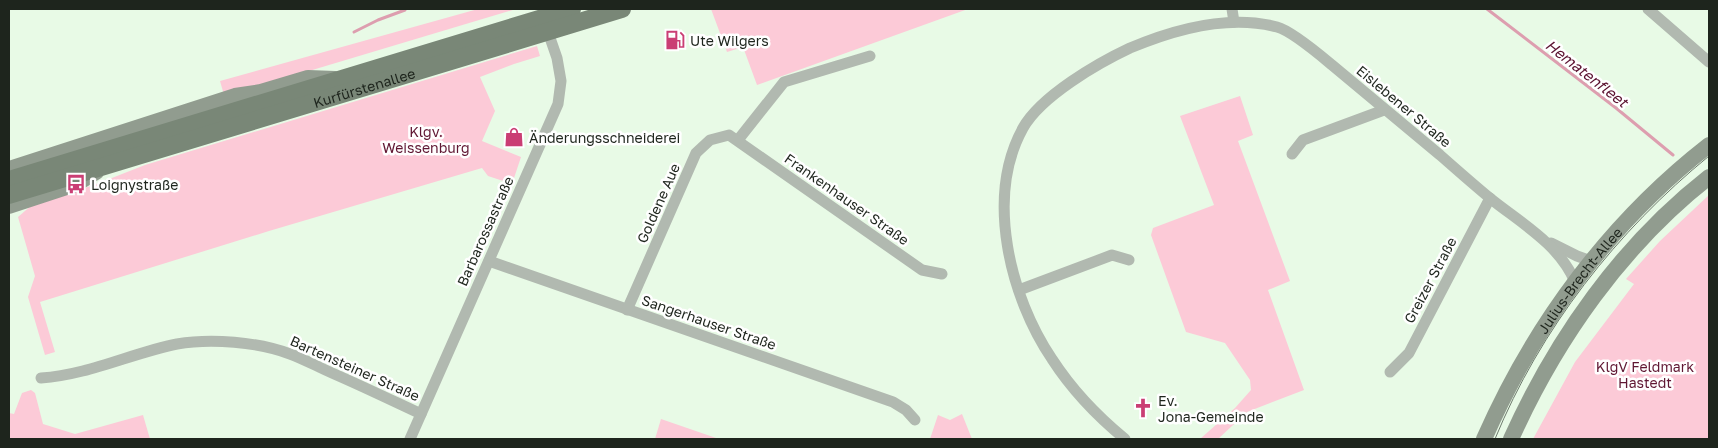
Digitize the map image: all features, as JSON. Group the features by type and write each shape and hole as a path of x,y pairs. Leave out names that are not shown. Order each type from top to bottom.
{"main road":[{"name":"Kurfürstenallee","path":"9,171 338,79 572,9"},
{"name":"Kurfürstenallee","path":"9,195 622,9"},
{"name":"Julius-Brecht-Allee","path":"1484,439 1507,391 1540,332 1575,282 1618,229 1673,175 1709,146"},
{"name":"Kurfürstenallee","path":"9,206 76,184 107,165"},
{"name":"Julius-Brecht-Allee","path":"1511,439 1527,403 1551,362 1569,332 1595,296 1631,250 1671,209 1709,177"}],"street":[{"path":"1232,9 1234,22"},
{"path":"1648,9 1709,62"},
{"name":"Eislebener Straße","path":"1125,439 1098,415 1065,378 1050,357 1038,334 1019,290 1008,249 1004,191 1007,168 1012,151 1024,126 1033,114 1049,98 1070,83 1118,54 1148,40 1199,26 1234,22 1256,23 1281,28 1313,50 1490,198 1543,239 1570,268 1575,282"},
{"name":"Barbarossastraße","path":"410,439 558,104 561,81 557,58 548,32"},
{"path":"738,140 784,82 870,56"},
{"path":"1292,154 1303,140 1384,110"},
{"name":"Goldene Aue","path":"628,310 696,153 710,140 729,134 738,140"},
{"name":"Frankenhauser Straße","path":"738,140 922,270 942,274"},
{"name":"Greizer Straße","path":"1390,372 1409,352 1490,198"},
{"name":"Eislebener Straße","path":"1543,239 1577,256 1592,261"},
{"path":"1019,290 1112,255 1129,260"},
{"name":"Sangerhauser Straße","path":"489,260 893,402 906,410 915,420"},
{"name":"Bartensteiner Straße","path":"41,378 58,377 179,344 226,342 262,347 290,354 421,414"}],"green space":[{"path":"478,9 516,9 224,95 220,81"},
{"path":"711,9 968,9 757,85 743,47 727,52"},
{"name":"Klgv. Weissenburg","path":"537,46 540,56 480,77 495,111 482,141 521,157 512,184 488,176 482,168 269,231 40,302 55,352 45,355 28,297 35,276 18,217 33,204 94,185 145,165"},
{"path":"1240,96 1253,135 1238,141 1290,281 1268,290 1304,390 1247,412 1218,439 1200,439 1235,408 1251,390 1250,380 1225,343 1186,332 1151,235 1153,228 1214,205 1180,116"},
{"name":"KlgV Feldmark Hastedt","path":"1709,195 1709,439 1533,439 1575,362 1634,284 1626,279 1660,241"},
{"path":"31,390 35,393 43,424 75,434 143,415 150,439 9,439 9,413 14,414 22,393"},
{"path":"962,414 972,439 930,439 938,415 950,420"},
{"path":"661,419 719,439 655,439"}],"waterway":[{"name":"Hematenfleet","path":"1487,9 1616,108 1673,155"},
{"path":"354,32 378,20 405,10"}],"tram line":[{"path":"1495,439 1513,398 1534,359 1584,284 1643,216 1709,156"}],"place":[{"name":"Ute Wilgers","path":"675,40"},
{"name":"Änderungsschneiderei","path":"514,137"},
{"name":"Loignystraße","path":"76,184"},
{"name":"Ev. Jona-Gemeinde","path":"1143,408"}]}
